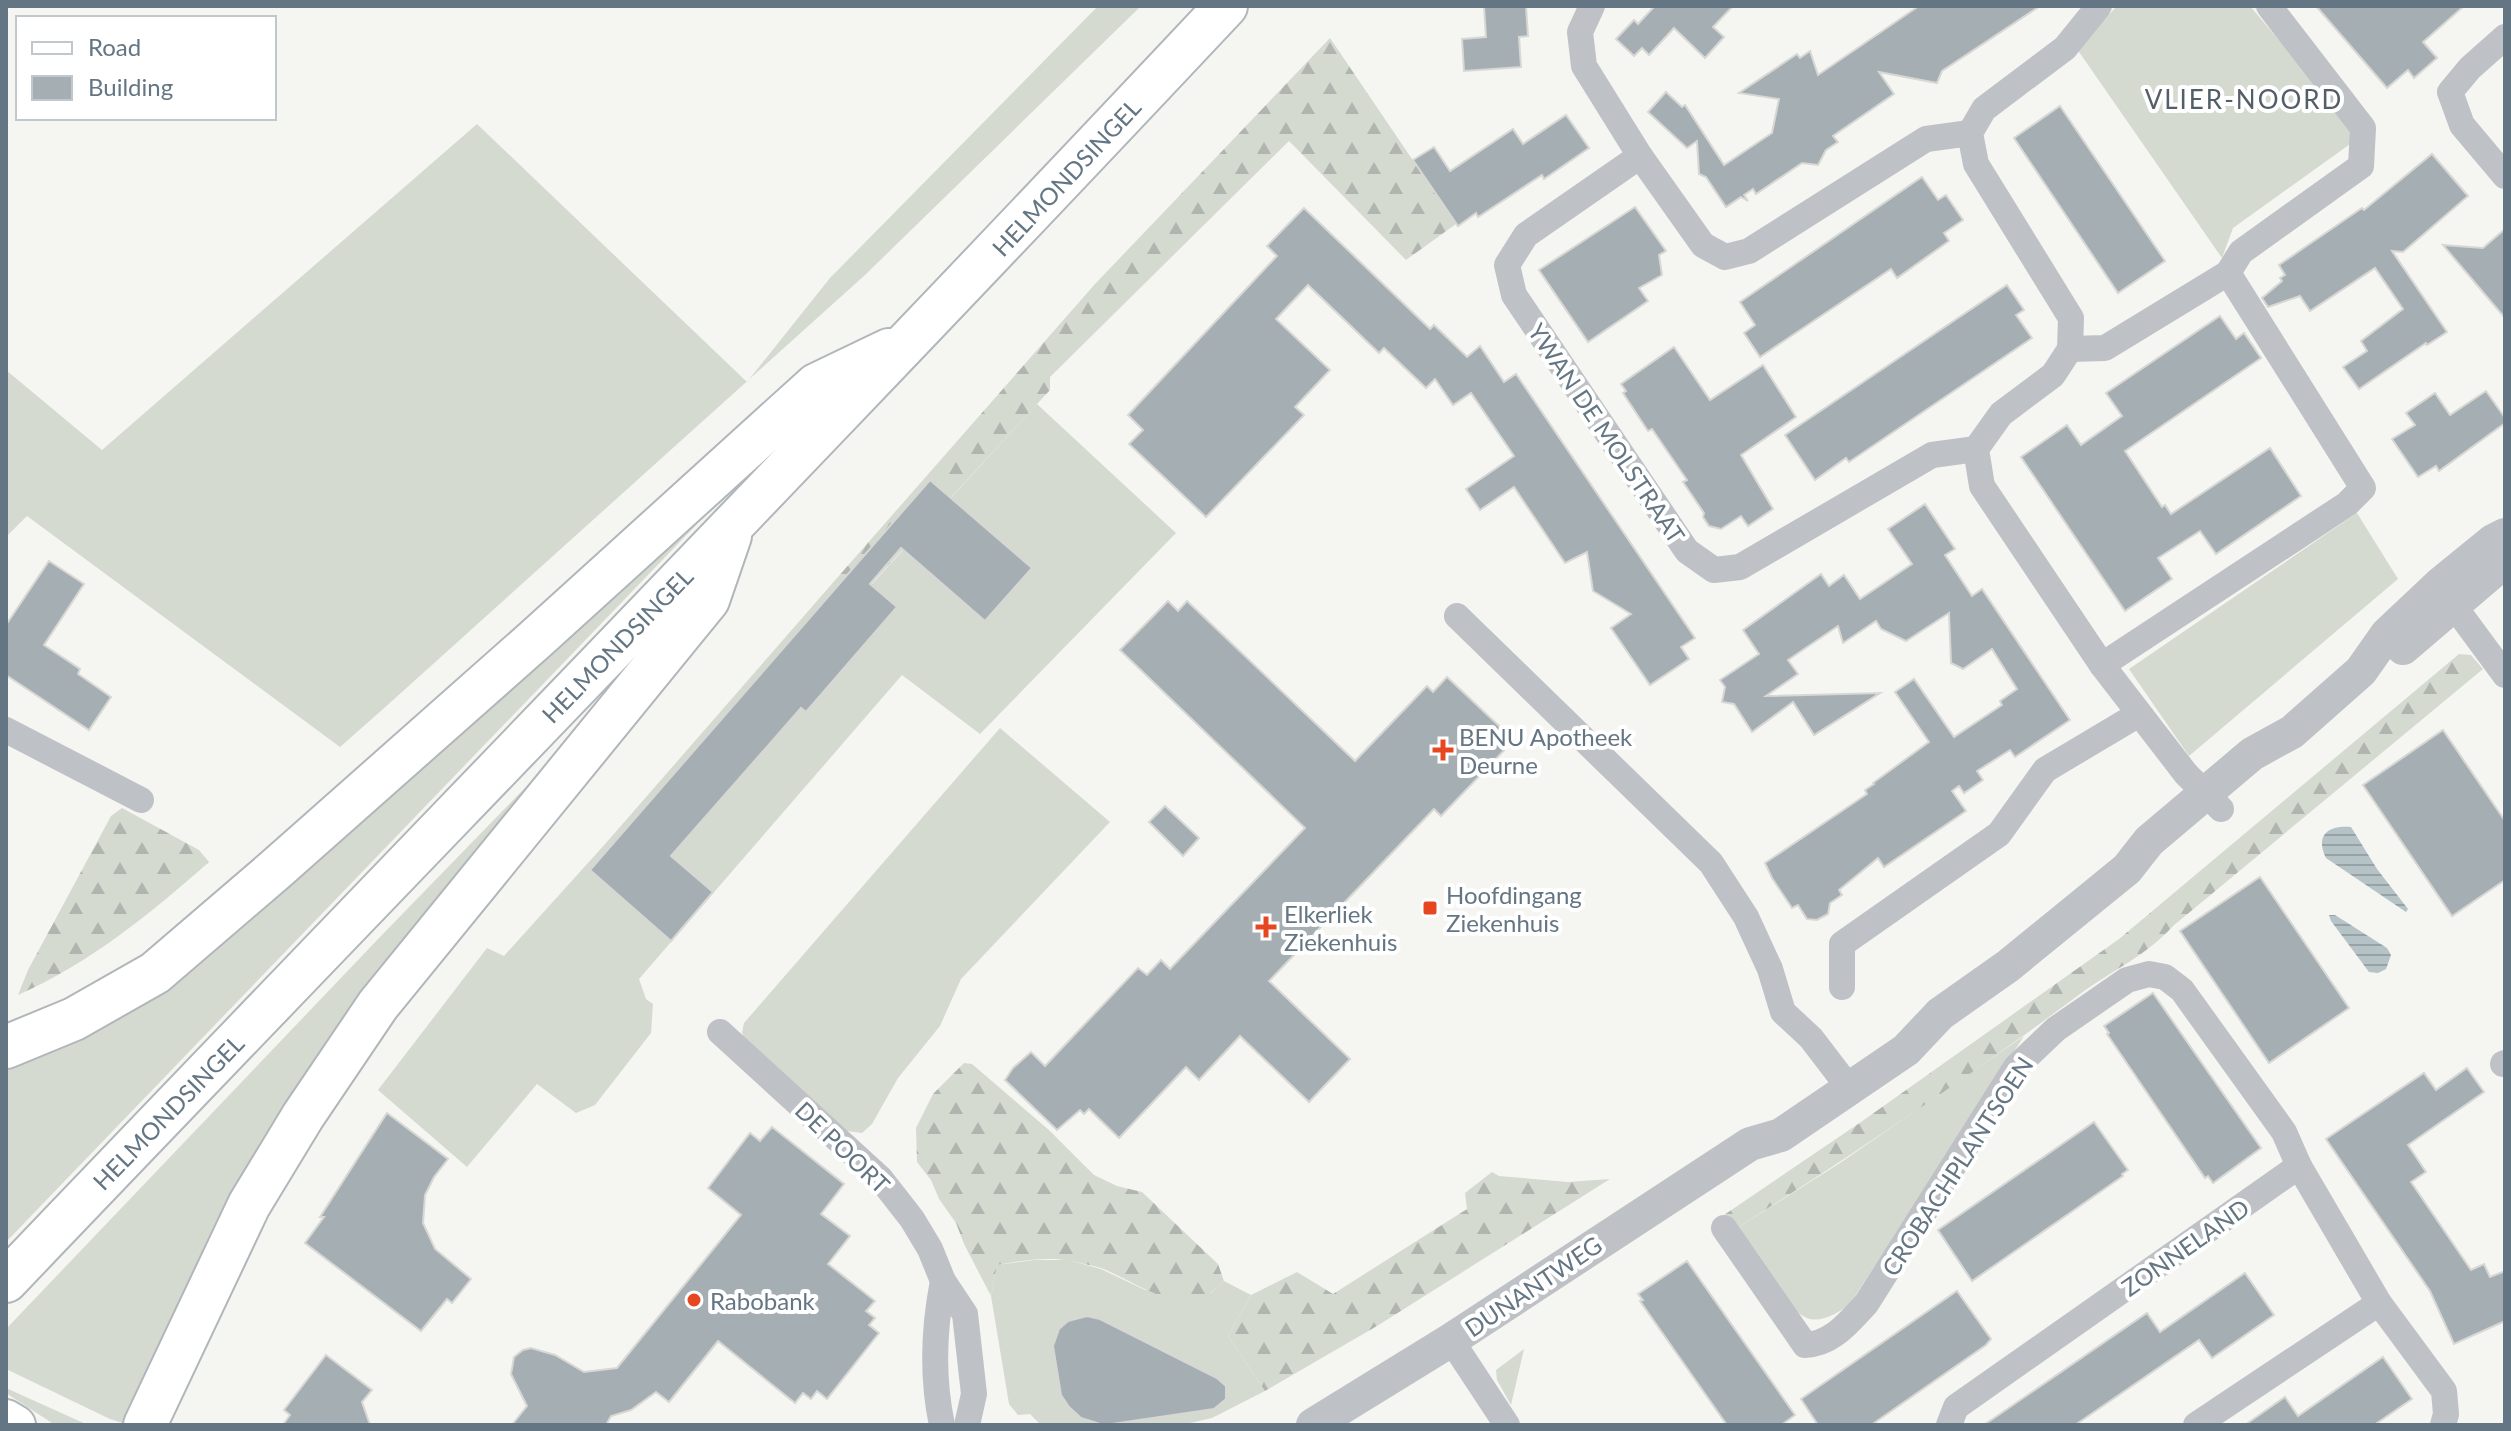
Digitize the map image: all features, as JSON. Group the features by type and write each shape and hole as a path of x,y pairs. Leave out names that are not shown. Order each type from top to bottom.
{"main road":[{"name":"HELMONDSINGEL","path":"6,1281 915,337 1226,6"},
{"path":"6,1047 74,1019 155,973 501,670 816,385 915,337"},
{"path":"145,1425 249,1205 303,1116 378,1005 708,600 733,526"},
{"path":"6,1419 16,1425"}],"street":[{"path":"1592,6 1580,32 1584,66 1640,156 1703,245 1725,257 1749,251 1926,139 1970,133"},
{"path":"2099,6 2065,48 1984,109 1970,133 1976,164 2071,318 2070,349 2053,375 2001,414 1976,449 1982,486 2102,665 2212,801"},
{"path":"2070,349 2105,348 2228,273 2241,252 2361,166 2363,128 2269,6"},
{"path":"2505,37 2470,68 2450,92 2462,125 2505,176"},
{"name":"YWAN DE MOLSTRAAT","path":"1640,156 1526,235 1507,265 1514,295 1687,551 1714,570 1740,567 1932,455 1976,449"},
{"path":"2102,665 2347,504 2363,488 2228,273"},
{"name":"DUNANTWEG","path":"1313,1425 1451,1340 1750,1144 1781,1135 1894,1033 1940,1014 2008,966 2127,869 2164,856 2212,801 2267,769 2292,732 2361,671 2396,653 2493,541 2505,535"},
{"name":"DUNANTWEG","path":"2447,595 2505,561"},
{"path":"2447,595 2505,675"},
{"path":"1457,616 1711,863 1746,917 1770,969 1783,1012 1811,1038 1844,1080"},
{"path":"1842,987 1842,944 1999,834 2045,770 2139,714"},
{"path":"6,730 141,800"},
{"name":"CROBACHPLANTSOEN","path":"1724,1228 1805,1345 1820,1344 1843,1329 1866,1304 2016,1067 2056,1029 2127,980 2149,974 2165,977 2182,990 2284,1132 2299,1166"},
{"name":"DE POORT","path":"720,1032 880,1178 912,1219 930,1249 943,1281 965,1314 974,1394 967,1425"},
{"path":"2299,1166 2379,1303 2444,1391 2446,1414 2443,1425"},
{"name":"ZONNELAND","path":"1949,1425 1956,1407 2299,1166"},
{"path":"942,1425 935,1320 943,1281"},
{"path":"2196,1425 2379,1303"},
{"path":"1451,1340 1507,1425"}],"green space":[{"path":"1098,6 1141,6 865,275 749,379 830,278"},
{"path":"2117,6 2250,6 2352,126 2353,142 2233,228 2222,258 2077,49"},
{"path":"1330,38 1456,224 1406,260 1289,141 1050,377 1050,390 849,608 830,586 1095,284"},
{"path":"477,124 747,382 340,747 27,516 6,537 6,370 102,450"},
{"path":"1037,404 1176,533 980,734 902,675 639,979 646,999 653,1004 651,1033 595,1105 576,1113 537,1084 467,1167 378,1090 487,948 504,956 830,586 850,608"},
{"path":"2357,513 2398,579 2189,756 2129,669"},
{"path":"698,523 6,1242 6,1068 63,1041"},
{"path":"2459,654 2471,655 2483,669 2163,937 1909,1115 1734,1230 1724,1215 2119,939"},
{"path":"1000,728 1110,822 961,979 940,1026 898,1078 872,1124 862,1133 847,1131 748,1045 742,1033 744,1023"},
{"path":"551,761 129,1425 110,1419 6,1369 6,1329"},
{"path":"122,808 199,850 209,862 95,953 18,995 28,970 111,816"},
{"path":"2024,1036 1850,1304 1826,1318 1810,1319 1801,1315 1769,1280 1734,1230 1840,1163"},
{"path":"964,1063 972,1064 1050,1131 1094,1175 1117,1186 1142,1192 1218,1264 1224,1281 1199,1299 1175,1300 1101,1268 1043,1259 997,1265 991,1296 956,1223 917,1162 916,1128 933,1094"},
{"path":"1492,1172 1499,1176 1568,1182 1610,1179 1377,1326 1265,1391 1228,1336 1251,1295 1297,1272 1333,1294 1467,1209 1465,1193"},
{"path":"1068,1260 1101,1269 1145,1290 1211,1293 1224,1281 1251,1295 1228,1336 1265,1391 1212,1418 1181,1425 1041,1425 1030,1414 1018,1415 1009,1404 991,1296 997,1265"},
{"path":"1524,1349 1511,1405 1497,1380 1496,1370"},
{"path":"6,1388 88,1425 55,1425 6,1393"}],"shaded area":[{"path":"2351,827 2377,869 2408,909 2406,912 2326,858 2322,843 2326,833 2336,828"},
{"path":"2329,915 2335,915 2387,948 2391,955 2386,969 2378,973 2369,972"}],"building":[{"path":"1484,6 1526,6 1528,36 1519,37 1521,67 1464,71 1462,39 1486,37"},
{"path":"1650,6 1733,6 1713,27 1724,37 1705,58 1674,28 1649,55 1642,48 1634,56 1616,39 1634,20 1638,24 1653,8"},
{"path":"1919,6 2040,6 1942,71 1937,83 1879,72 1894,94 1833,136 1838,142 1826,150 1818,165 1802,163 1756,194 1753,189 1744,195 1748,201 1741,197 1726,207 1706,177 1699,174 1697,141 1687,148 1648,112 1666,92 1682,107 1685,105 1724,165 1772,133 1779,99 1739,93 1797,54 1800,58 1810,51 1818,75"},
{"path":"2316,6 2464,6 2423,42 2437,58 2414,78 2408,70 2387,88"},
{"path":"2060,106 2165,261 2118,293 2014,138"},
{"path":"1566,115 1589,148 1544,179 1542,175 1478,217 1476,213 1458,226 1413,160 1434,147 1450,171 1513,129 1523,144"},
{"path":"2432,154 2468,196 2403,252 2392,251 2447,332 2359,389 2343,367 2367,351 2361,341 2403,309 2375,268 2310,311 2300,296 2268,307 2262,298 2282,281 2280,278 2285,275 2279,265 2362,208 2364,210"},
{"path":"1922,177 1938,200 1946,195 1963,220 1944,233 1949,241 1897,278 1891,269 1760,357 1744,333 1755,325 1740,302"},
{"path":"1635,207 1666,251 1659,255 1662,275 1639,288 1648,301 1588,342 1539,270"},
{"path":"1304,208 1430,329 1434,325 1467,357 1480,346 1504,382 1516,374 1695,638 1681,647 1689,659 1650,685 1611,628 1631,614 1593,591 1587,552 1565,563 1514,487 1480,510 1466,489 1514,456 1471,393 1453,405 1435,379 1426,388 1384,348 1379,353 1308,285 1276,319 1330,370 1295,407 1304,415 1206,517 1129,444 1143,430 1128,415 1277,256 1267,246"},
{"path":"2505,229 2505,318 2443,245 2483,248"},
{"path":"2007,285 2024,310 2016,315 2032,338 1849,462 1846,458 1815,480 1785,435"},
{"path":"2220,316 2236,339 2244,333 2261,358 2125,451 2162,507 2165,505 2171,514 2270,448 2301,496 2216,554 2200,531 2158,558 2172,579 2125,611 2021,457 2067,425 2081,445 2122,416 2106,393"},
{"path":"1674,347 1710,400 1763,365 1796,417 1741,455 1773,509 1748,526 1741,516 1721,529 1709,526 1683,482 1687,480 1623,393 1626,391 1621,384"},
{"path":"2486,391 2505,418 2505,423 2439,471 2436,466 2418,477 2392,439 2415,425 2406,413 2435,393 2450,415"},
{"path":"930,480 1032,568 985,621 901,548 870,584 897,607 806,712 801,708 671,856 713,892 671,941 590,870"},
{"path":"1925,504 1955,549 1945,555 1972,596 1982,589 2070,720 2015,757 2010,750 1977,771 1983,780 1964,793 1959,786 1952,791 1966,811 1884,867 1878,858 1839,890 1842,895 1830,903 1828,914 1817,920 1807,919 1798,905 1792,908 1765,863 1867,794 1865,790 1873,783 1929,742 1895,692 1914,679 1954,737 2002,705 2000,701 2017,689 1992,649 1963,669 1951,663 1949,613 1906,641 1881,629 1876,621 1843,643 1838,626 1788,660 1798,674 1766,696 1880,693 1814,735 1793,702 1752,732 1734,704 1722,702 1725,687 1720,680 1759,654 1743,630 1821,574 1829,586 1844,575 1860,599 1912,564 1888,529"},
{"path":"49,561 84,584 44,645 80,669 78,674 111,697 89,730 6,675 6,625"},
{"path":"1168,601 1178,611 1187,601 1355,761 1427,686 1433,692 1447,677 1514,740 1441,816 1434,809 1269,981 1350,1059 1309,1102 1240,1036 1199,1080 1186,1067 1119,1138 1089,1109 1084,1114 1080,1110 1057,1130 1005,1080 1013,1068 1031,1052 1045,1066 1138,968 1147,975 1161,960 1170,969 1305,828 1120,650"},
{"path":"2443,730 2505,821 2505,880 2452,916 2363,785"},
{"path":"1165,806 1199,838 1183,856 1149,822"},
{"path":"2260,877 2349,1008 2269,1063 2180,931"},
{"path":"2153,993 2261,1148 2213,1183 2208,1176 2205,1178 2104,1026"},
{"path":"2467,1068 2484,1092 2408,1145 2426,1172 2411,1182 2471,1270 2484,1264 2490,1277 2505,1271 2505,1321 2454,1344 2430,1291 2326,1139 2424,1073 2436,1090"},
{"path":"387,1113 448,1159 425,1195 423,1223 435,1249 471,1279 452,1303 447,1299 421,1331 305,1243"},
{"path":"2094,1122 2128,1170 1972,1281 1938,1230"},
{"path":"772,1127 844,1184 821,1214 850,1236 828,1264 875,1301 866,1311 875,1318 869,1325 879,1333 827,1399 817,1391 811,1399 803,1393 795,1403 718,1341 669,1402 656,1392 631,1410 611,1416 606,1425 512,1425 527,1406 511,1374 514,1357 531,1348 555,1355 584,1372 617,1368 741,1215 708,1188 750,1133 760,1141"},
{"path":"1687,1261 1795,1415 1781,1425 1727,1425 1640,1301 1643,1300 1638,1294"},
{"path":"2245,1273 2274,1315 2212,1358 2199,1340 2075,1425 1984,1425 2147,1313 2160,1332"},
{"path":"1957,1291 1991,1339 1986,1345 1871,1425 1818,1425 1801,1399"},
{"path":"1087,1316 1100,1319 1217,1378 1226,1386 1226,1399 1214,1409 1112,1424 1081,1418 1061,1395 1053,1346 1059,1329 1068,1321"},
{"path":"326,1355 372,1390 362,1402 370,1425 283,1425 290,1415 284,1410"},
{"path":"2383,1357 2412,1399 2374,1425 2245,1425 2285,1397 2298,1416"}],"place":[{"name":"BENU Apotheek Deurne","path":"1443,750"},
{"name":"Hoofdingang Ziekenhuis","path":"1430,908"},
{"name":"Elkerliek Ziekenhuis","path":"1266,927"},
{"name":"Rabobank","path":"694,1300"}],"district":[{"name":"VLIER-NOORD","path":"2244,99"}]}
